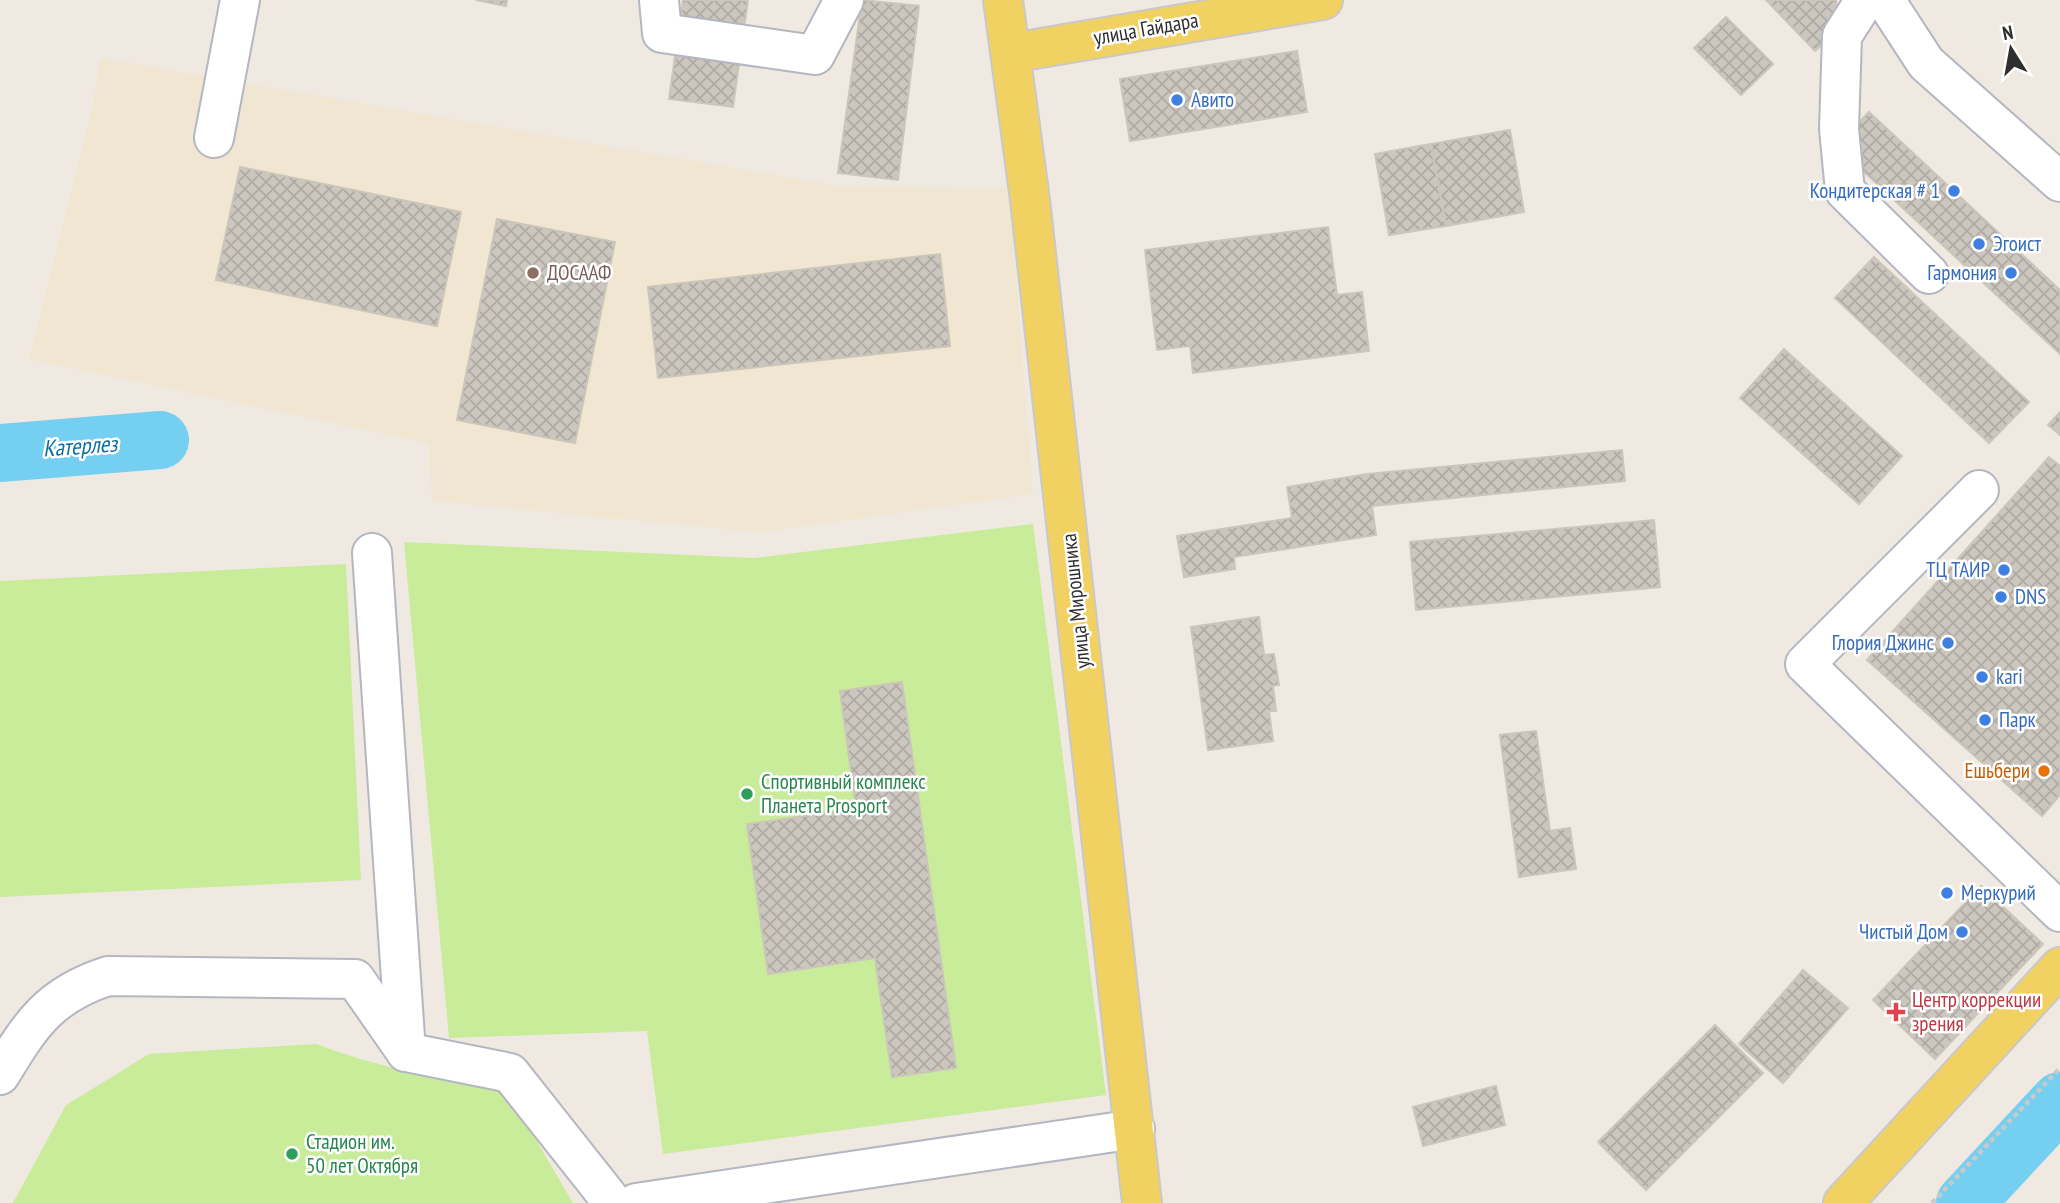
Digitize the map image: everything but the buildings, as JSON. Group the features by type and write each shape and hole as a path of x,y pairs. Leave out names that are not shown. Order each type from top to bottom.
{"main road":[{"name":"улица Мирошника","path":"1003,0 1012,53 1142,1203"},
{"name":"улица Гайдара","path":"1012,53 1323,0"},
{"path":"1843,1203 2060,967"}],"lane":[{"path":"214,138 240,0"},
{"path":"659,0 662,33 815,55 844,0"},
{"path":"1866,0 1842,36 1839,129 1845,191 1928,274"},
{"path":"1885,0 1926,63 2060,182"},
{"path":"1979,490 1805,664 2060,912"},
{"path":"372,553 406,1052"},
{"path":"0,1075 23,1036 50,1005 78,985 108,976 355,979 406,1052 510,1073 613,1203"},
{"path":"636,1203 1135,1129"}],"path":[{"path":"1932,1203 2060,1068"}],"shaded area":[{"name":"ДОСААФ","path":"100,58 844,187 1009,188 1033,494 761,532 432,501 429,443 29,359 93,106"}],"green space":[{"name":"Спортивный комплекс Планета Prosport","path":"1033,524 1106,1095 663,1154 647,1031 449,1038 404,542 754,558"},
{"path":"346,564 361,880 0,897 0,581"},
{"name":"Стадион им. 50 лет Октября","path":"316,1044 407,1071 454,1079 501,1080 573,1203 13,1203 66,1105 149,1054"}],"waterway":[{"name":"Катерлез","path":"0,453 160,440"},
{"path":"1965,1203 2060,1101"}],"place":[{"name":"Авито","path":"1177,100"},
{"name":"Кондитерская # 1","path":"1954,191"},
{"name":"Эгоист","path":"1979,244"},
{"name":"ДОСААФ","path":"533,273"},
{"name":"Гармония","path":"2011,273"},
{"name":"ТЦ ТАИР","path":"2004,570"},
{"name":"DNS","path":"2001,597"},
{"name":"Глория Джинс","path":"1948,643"},
{"name":"kari","path":"1982,677"},
{"name":"Парк","path":"1985,720"},
{"name":"Ешьбери","path":"2044,771"},
{"name":"Спортивный комплекс Планета Prosport","path":"747,794"},
{"name":"Меркурий","path":"1947,893"},
{"name":"Чистый Дом","path":"1962,932"},
{"name":"Центр коррекции зрения","path":"1896,1012"},
{"name":"Стадион им. 50 лет Октября","path":"292,1154"}]}
